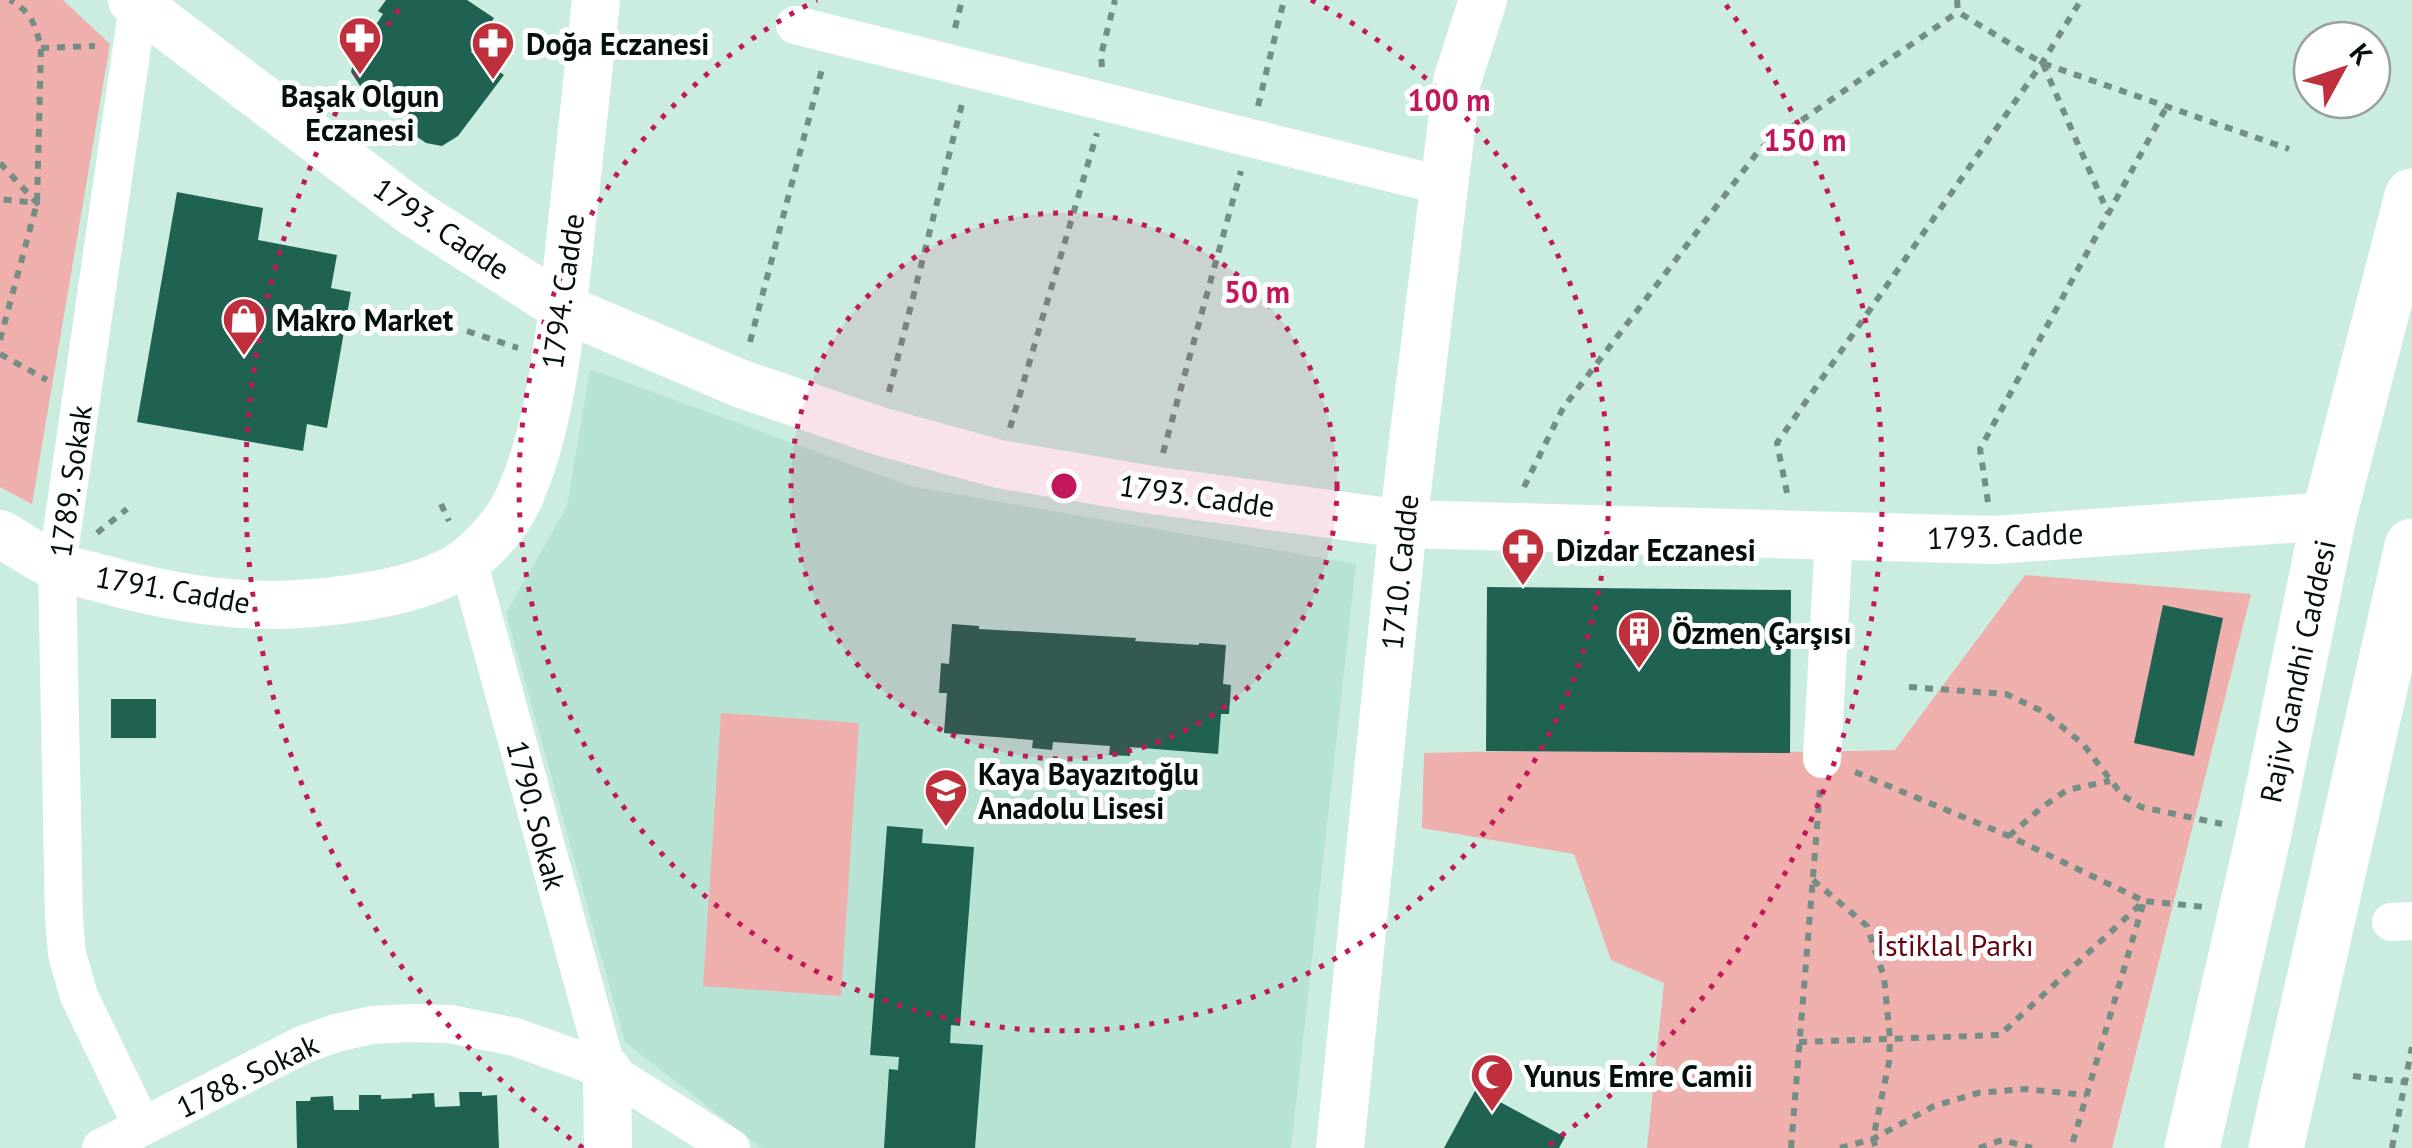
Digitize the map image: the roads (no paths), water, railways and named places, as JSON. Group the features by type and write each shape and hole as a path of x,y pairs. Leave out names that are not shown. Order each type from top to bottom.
{"main road":[{"name":"Rajiv Gandhi Caddesi","path":"2192,1148 2264,833 2329,516 2412,196"},
{"path":"2276,1148 2412,546"}],"street":[{"name":"1794. Cadde","path":"468,561 511,513 534,459 563,308 596,0"},
{"name":"1710. Cadde","path":"1340,1148 1403,524 1457,81 1483,0"},
{"name":"1793. Cadde","path":"136,12 414,213 563,308 739,383 879,431 999,464 1152,490 1403,524 1995,540 2329,516"},
{"name":"1789. Sokak","path":"136,12 58,566 67,954 80,996 142,1126"},
{"path":"813,30 1444,186"},
{"name":"1791. Cadde","path":"0,534 58,566 145,590 208,601 284,605 348,600 397,590 468,561"},
{"path":"1814,535 1822,759"},
{"name":"1790. Sokak","path":"468,561 607,1070"},
{"name":"1788. Sokak","path":"102,1148 302,1046 336,1033 372,1025 430,1024 515,1038 607,1070 731,1148"},
{"path":"607,1070 608,1148"}],"place":[{"name":"Başak Olgun Eczanesi","path":"360,76"},
{"name":"Doğa Eczanesi","path":"493,81"},
{"name":"Makro Market","path":"244,357"},
{"name":"Dizdar Eczanesi","path":"1523,587"},
{"name":"Özmen Çarşısı","path":"1639,670"},
{"name":"Kaya Bayazıtoğlu Anadolu Lisesi","path":"946,828"},
{"name":"Yunus Emre Camii","path":"1492,1113"}],"park label":[{"name":"İstiklal Parkı","path":"1955,944"}]}
